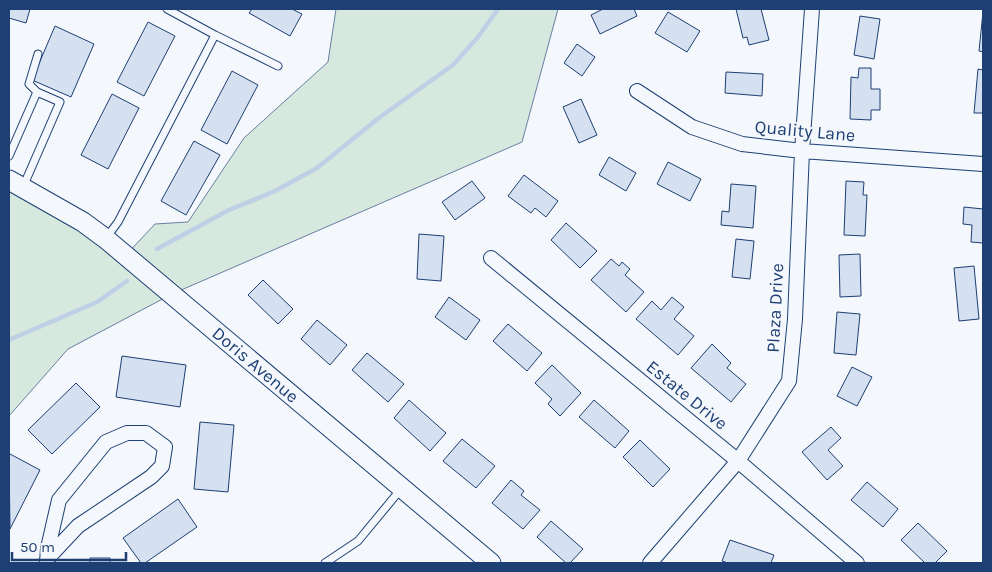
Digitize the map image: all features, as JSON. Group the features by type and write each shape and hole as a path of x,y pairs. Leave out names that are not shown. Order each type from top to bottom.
{"street":[{"name":"Plaza Drive","path":"650,563 738,461 789,381 795,319 802,151 812,9"},
{"name":"Quality Lane","path":"637,91 692,127 742,144 802,151 983,164"},
{"name":"Doris Avenue","path":"16,184 83,222 106,239 491,563"},
{"name":"Estate Drive","path":"491,258 738,461 857,563"},
{"path":"127,433 146,433 165,447 162,466 151,477 78,526 47,561 48,548 59,500 106,442 127,433"}],"lane":[{"path":"167,9 278,66"},
{"path":"106,239 118,222 215,35"},
{"path":"16,184 60,102 37,92 28,84 38,54"},
{"path":"9,156 37,92"},
{"path":"325,563 358,541 402,488"}],"shaded area":[{"path":"336,9 558,9 522,142 172,294 68,349 9,416 9,180 126,255 155,224 188,222 244,138 328,62"}],"building":[{"path":"9,9 30,9 26,23 9,18"},
{"path":"252,9 292,9 302,14 290,36 249,13"},
{"path":"603,9 634,9 637,16 600,34 591,15"},
{"path":"736,9 761,9 769,40 749,45 747,37 743,38"},
{"path":"668,12 700,31 687,52 655,33"},
{"path":"983,12 983,52 979,51"},
{"path":"860,16 880,19 874,59 854,55"},
{"path":"148,22 175,36 144,96 117,82"},
{"path":"55,26 94,44 71,97 32,80"},
{"path":"577,44 595,57 582,76 564,63"},
{"path":"859,68 871,68 871,89 880,89 880,110 871,110 871,120 850,119 851,77 858,78"},
{"path":"978,69 983,70 983,113 974,113"},
{"path":"232,71 258,85 227,144 201,130"},
{"path":"726,72 763,74 762,96 725,93"},
{"path":"112,94 139,108 108,169 81,155"},
{"path":"581,99 597,135 579,143 563,107"},
{"path":"194,141 220,155 186,215 161,201"},
{"path":"609,157 636,173 626,191 599,175"},
{"path":"668,162 701,179 690,201 657,184"},
{"path":"524,175 558,201 546,217 535,208 531,213 508,196"},
{"path":"472,181 485,198 455,220 442,202"},
{"path":"846,181 864,182 863,195 867,195 865,236 844,235"},
{"path":"731,184 756,186 753,228 721,225 722,211 729,212"},
{"path":"964,207 983,209 983,243 971,242 972,225 963,224"},
{"path":"566,223 597,251 580,268 551,240"},
{"path":"419,234 444,236 441,281 417,279"},
{"path":"736,239 754,241 750,279 732,277"},
{"path":"860,254 861,296 840,297 839,255"},
{"path":"611,259 619,266 622,262 630,269 625,275 644,292 626,312 591,280"},
{"path":"974,266 979,319 959,321 954,268"},
{"path":"263,280 293,309 278,324 248,295"},
{"path":"449,297 480,320 466,340 435,317"},
{"path":"672,297 684,307 674,319 694,336 678,355 636,319 652,301 661,310"},
{"path":"837,312 860,314 856,355 834,353"},
{"path":"317,320 347,345 330,365 301,339"},
{"path":"508,324 542,353 527,371 493,341"},
{"path":"712,344 731,363 727,368 746,384 731,402 691,368"},
{"path":"367,353 404,384 388,402 352,370"},
{"path":"122,356 186,365 180,407 116,397"},
{"path":"552,365 581,393 560,416 548,404 552,399 535,383"},
{"path":"852,367 872,377 857,406 837,396"},
{"path":"76,383 100,407 52,454 28,430"},
{"path":"409,400 446,433 430,451 394,418"},
{"path":"594,400 629,431 615,448 579,417"},
{"path":"200,422 234,425 228,492 194,489"},
{"path":"831,427 841,438 828,450 843,466 827,480 802,452"},
{"path":"462,439 495,466 476,488 443,461"},
{"path":"640,440 670,469 653,487 623,457"},
{"path":"10,454 40,470 10,529 9,457"},
{"path":"511,480 524,491 521,495 540,510 523,529 492,503"},
{"path":"867,482 898,509 883,527 851,500"},
{"path":"178,499 197,527 145,563 141,563 123,538"},
{"path":"551,521 583,549 570,563 566,563 537,537"},
{"path":"918,523 947,551 935,563 925,563 901,540"},
{"path":"730,540 774,555 771,563 728,563 722,561"},
{"path":"90,558 110,558 110,563 90,563"}],"waterway":[{"path":"157,249 229,210 273,192 317,168 380,117 453,65 478,37 498,9"},
{"path":"9,340 97,302 127,281"}]}
